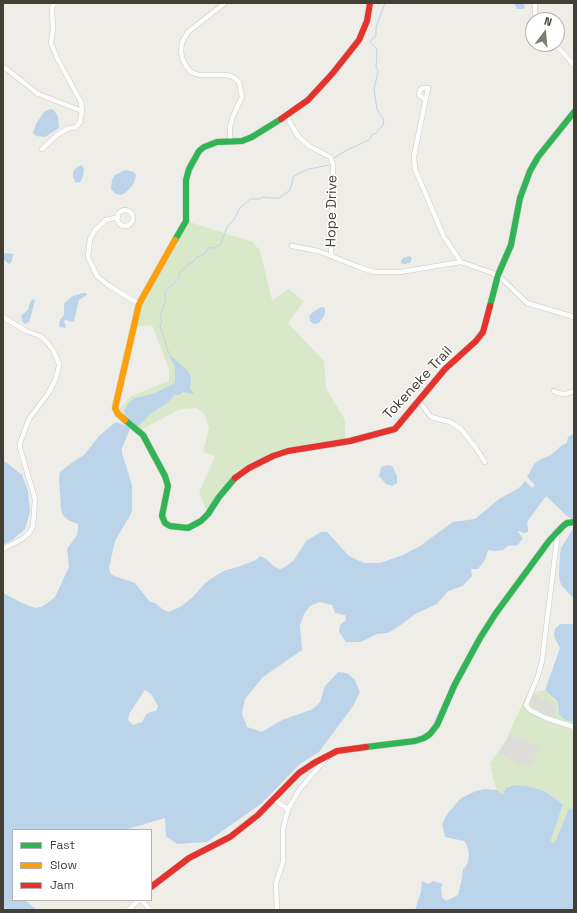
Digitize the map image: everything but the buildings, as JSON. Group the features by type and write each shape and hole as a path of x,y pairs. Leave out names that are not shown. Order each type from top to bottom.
{"street":[{"path":"42,149 57,135 67,129 76,127 80,122 82,111 81,102 57,58 51,43 53,25 52,8 54,3"},
{"path":"225,3 188,32 182,42 181,51 182,58 191,72 198,75 233,77 239,82 242,97 233,116 230,127 230,141"},
{"path":"118,217 106,220 95,230 90,238 88,257 97,276 108,285 139,304 186,221 186,180 188,169 199,151 204,146 217,142 242,141 252,138 308,100 355,47 367,21 370,3"},
{"path":"562,52 574,65"},
{"path":"3,67 38,94 82,111"},
{"path":"426,100 414,156 415,170 444,237 461,262"},
{"name":"Tokeneke Trail","path":"139,304 121,385 115,405 116,412 140,432 146,440 165,476 168,486 162,516 164,523 177,528 188,528 201,521 208,514 219,497 231,484 250,468 273,456 288,451 350,441 387,432 395,428 420,401 445,369 476,341 483,332 498,275 511,245 520,198 530,171 538,157 574,112"},
{"name":"Hope Drive","path":"286,116 298,136 309,146 330,157 333,164 331,256"},
{"path":"292,246 318,251 359,268 374,272 400,272 461,262 498,275 527,303 565,313 574,317"},
{"path":"3,317 26,331 40,336 53,350 58,364 58,371 54,383 29,419 20,443 20,448 35,499 33,526 30,532 22,539 3,550"},
{"path":"554,391 557,393 566,394 574,391"},
{"path":"420,401 431,417 450,422 461,429 485,462"},
{"path":"152,887 170,871 189,858 230,837 258,815 299,773 328,756 347,749 415,741 424,738 432,732 443,713 455,684 488,625 549,541 563,526 572,522"},
{"path":"558,531 542,661 538,676 527,701 527,707 546,718 574,727"},
{"path":"277,910 276,883 283,862 283,829 288,808 300,789 328,756"},
{"path":"274,800 288,808"},
{"path":"128,910 138,901"},
{"path":"143,901 150,910"}],"green space":[{"path":"186,221 253,242 260,251 272,300 289,289 304,301 288,323 324,361 326,388 345,420 345,441 288,451 235,478 208,514 199,493 215,456 203,452 209,428 204,413 196,408 181,409 138,431 116,413 131,396 169,381 169,369 152,325 134,327 139,304"},
{"path":"545,690 558,703 559,714 565,720 574,722 574,809 569,808 554,843 549,841 563,805 526,786 510,786 504,794 500,793 494,782 490,763 505,742 526,696 534,692"}],"shaded area":[{"path":"534,693 535,698 537,695 555,705 556,712 554,717 532,707 532,696"},
{"path":"509,736 514,738 516,736 540,747 533,761 529,763 530,766 527,767 524,763 523,766 499,754"}],"water":[{"path":"514,3 523,3 525,7 523,9 517,9"},
{"path":"50,109 54,110 58,117 59,128 45,137 36,136 33,133 36,124 44,112"},
{"path":"82,165 84,169 83,177 80,182 76,183 73,177 73,172 77,167"},
{"path":"125,170 134,172 136,175 135,180 132,186 125,193 121,195 116,194 111,189 112,180 115,175"},
{"path":"6,253 13,254 12,261 9,264 3,259 3,255"},
{"path":"410,256 412,259 410,263 401,263 403,258"},
{"path":"86,293 87,295 79,300 74,321 72,322 65,320 65,328 60,327 60,320 64,315 64,304 71,297"},
{"path":"33,299 35,301 29,322 25,324 22,321 21,316 28,310 30,302"},
{"path":"321,307 325,308 325,314 319,323 314,324 310,321 309,316"},
{"path":"169,354 188,371 191,376 190,388 194,394 183,392 179,395 175,395 166,404 150,414 138,426 133,424 130,429 122,448 122,453 132,485 132,512 115,541 109,568 110,573 114,576 135,583 150,602 155,603 169,612 180,607 193,597 205,583 220,573 256,560 260,556 275,567 280,569 285,567 294,560 306,541 321,532 327,532 349,556 364,563 380,563 403,555 420,546 453,522 475,519 499,499 520,487 525,481 532,488 535,485 527,477 535,463 551,455 567,443 568,437 574,433 574,520 567,516 546,496 527,522 528,532 524,533 518,531 523,538 518,545 508,546 503,550 488,550 485,560 478,569 471,569 472,576 463,586 448,591 437,604 415,614 388,633 377,634 361,642 346,642 339,632 340,625 346,620 345,615 335,613 332,605 319,602 310,606 304,614 300,625 302,650 263,677 245,699 242,714 247,727 262,732 282,720 313,709 320,702 325,686 338,672 347,673 355,680 360,692 353,706 319,752 300,764 262,803 207,842 177,844 166,836 165,818 127,829 12,829 12,901 26,901 37,910 3,910 3,593 35,608 41,607 55,597 69,567 67,549 77,535 78,530 78,524 68,520 63,515 61,509 60,472 84,455 99,436 116,422 127,426 131,422 125,417 124,411 128,404 135,398 155,393 175,383 175,367","holes":["145,690 151,694 158,706 156,711 150,712 146,715 142,722 133,725 128,720 129,714"]},
{"path":"3,460 22,475 28,491 30,512 25,529 12,540 3,545"},
{"path":"388,465 393,467 397,476 397,483 392,486 386,484 379,476 381,467"},
{"path":"574,527 574,599 562,586 559,575 561,548"},
{"path":"560,624 574,624 574,722 565,720 559,714 558,702 545,690 560,648 554,635 555,629"},
{"path":"514,785 542,790 563,805 550,842 554,843 556,840 569,808 574,809 574,910 415,910 421,892 422,881 429,884 433,881 443,884 441,887 442,897 446,901 458,895 463,869 468,862 469,854 467,845 464,841 445,837 442,824 448,813 461,798 476,791 484,789 497,790 503,794 506,788"}],"waterway":[{"path":"334,158 369,140 372,135 376,133 383,125 384,120 377,109 374,90 378,71 376,67 377,53 376,48 370,42 376,36 376,27 385,3"},
{"path":"169,354 160,326 162,321 160,317 166,299 164,293 179,278 179,273 197,257 205,254 208,248 214,248 221,244 227,227 235,218 239,209 250,199 260,199 263,197 279,198 290,190 293,177 296,175 309,169 329,165"}],"traffic: fast":[{"path":"490,306 498,275 511,245 520,198 530,171 538,157 574,112"},
{"path":"175,240 186,221 186,180 189,169 199,151 204,147 217,142 242,141 252,137 281,119"},
{"path":"125,420 143,435 165,476 168,486 162,516 165,523 170,526 188,528 201,521 235,478"},
{"path":"366,747 415,741 430,734 437,725 455,684 480,638 496,613 549,541 563,526 567,523 574,522"}],"traffic: slow":[{"path":"125,420 118,414 115,408 139,304 175,240"}],"traffic: jam":[{"path":"281,119 308,100 332,74 359,40 367,21 370,3"},
{"path":"235,478 249,468 273,456 288,451 350,441 395,429 445,369 476,341 483,332 490,306"},
{"path":"152,886 189,858 230,837 258,815 299,773 314,763 337,751 366,747"}]}
